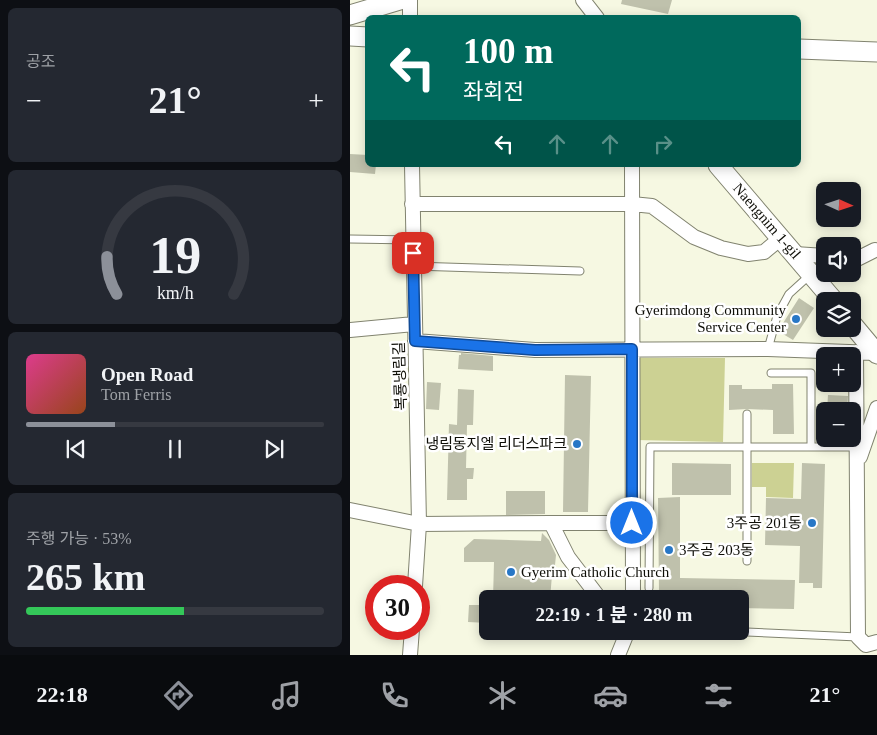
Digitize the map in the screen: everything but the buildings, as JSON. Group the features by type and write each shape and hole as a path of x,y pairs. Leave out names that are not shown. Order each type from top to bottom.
{"street":[{"path":"350,15 400,0"},
{"path":"410,0 410,15"},
{"path":"583,0 595,15"},
{"path":"350,36 365,37"},
{"path":"801,49 877,52"},
{"name":"복룡냉림길","path":"412,167 419,524 416,575"},
{"path":"632,167 633,590"},
{"name":"Naengnim 1-gil","path":"720,167 827,292"},
{"path":"412,204 632,204 652,206 694,237 721,248 748,254 764,252 781,238"},
{"path":"861,257 875,250"},
{"path":"795,254 816,255"},
{"path":"350,330 414,324"},
{"path":"861,335 877,354"},
{"path":"415,341 535,350 768,349 816,351"},
{"path":"861,352 877,354"},
{"path":"857,468 877,408"},
{"path":"856,447 858,637 866,645 877,642"},
{"path":"350,510 419,524 632,523"},
{"path":"551,523 568,557 593,590"},
{"path":"410,655 411,640"},
{"path":"618,655 623,640"}],"lane":[{"path":"350,239 413,240"},
{"path":"413,266 580,271"},
{"path":"768,349 777,316 789,294 811,273"},
{"path":"771,373 812,373 811,446"},
{"path":"747,414 747,561"},
{"path":"649,588 650,447 816,446"},
{"path":"749,632 858,637"}],"green space":[{"path":"637,358 725,358 723,442 637,440"},
{"path":"752,463 794,463 793,498 766,497 766,487 752,487"}],"place":[{"name":"Gyerimdong Community Service Center","path":"796,319"},
{"name":"냉림동지엘 리더스파크","path":"577,444"},
{"name":"3주공 201동","path":"812,523"},
{"name":"3주공 203동","path":"669,550"},
{"name":"Gyerim Catholic Church","path":"511,572"}],"route":[{"path":"413,253 415,341 535,350 632,349 632,523"}]}
